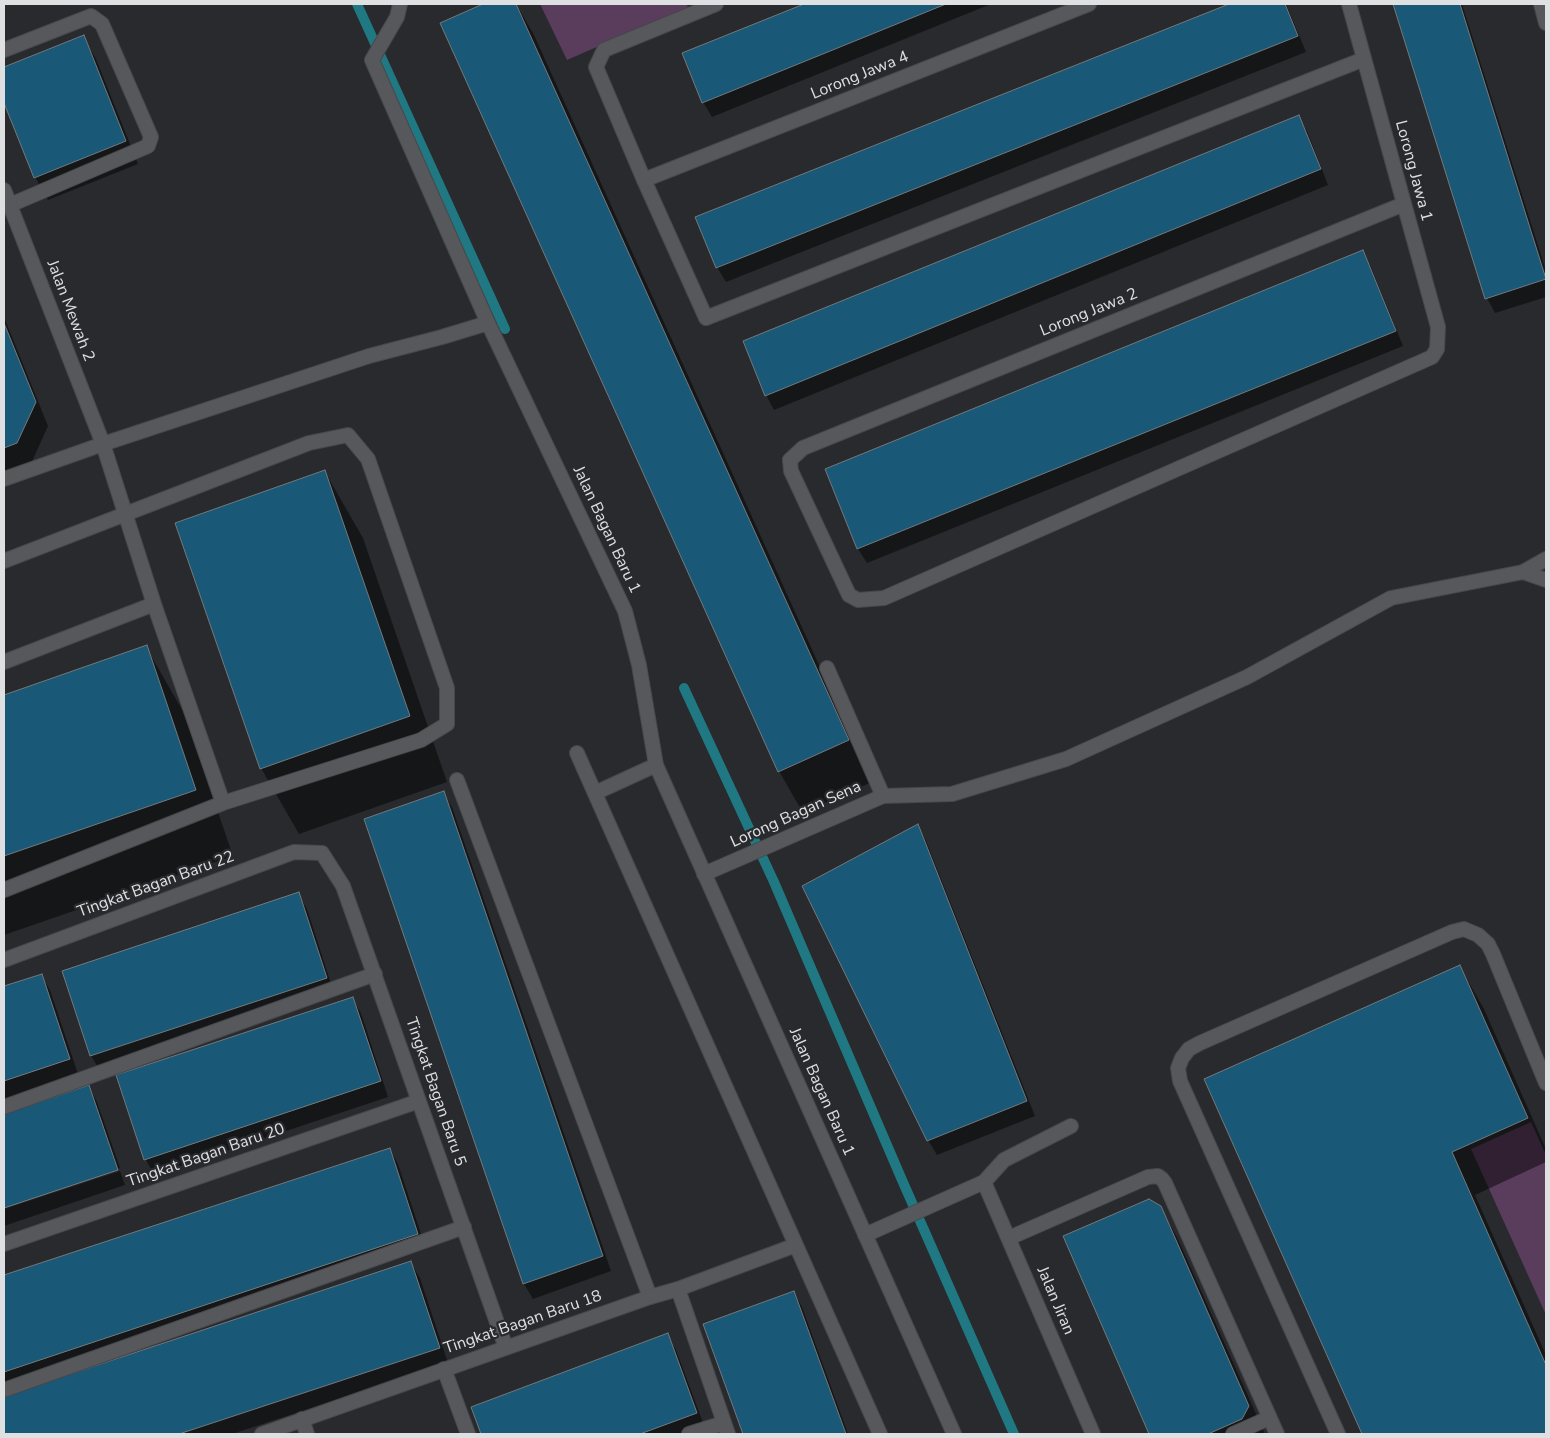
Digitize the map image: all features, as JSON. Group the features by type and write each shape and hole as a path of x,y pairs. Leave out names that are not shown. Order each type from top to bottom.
{"street":[{"name":"Jalan Bagan Baru 1","path":"400,4 388,34 372,60 488,323 625,612 638,665 656,765 954,1434"},
{"path":"716,4 604,50 596,68 706,318 1364,59"},
{"name":"Lorong Jawa 4","path":"644,180 1089,4"},
{"name":"Lorong Jawa 1","path":"790,460 791,471 849,595 858,600 884,598 1432,358 1436,349 1438,327 1349,4"},
{"path":"1541,4 1546,23"},
{"path":"4,50 91,16 102,24 151,138 148,146 10,205"},
{"name":"Jalan Mewah 2","path":"4,190 103,444 154,604 223,803"},
{"name":"Lorong Jawa 2","path":"790,460 803,448 1404,204"},
{"path":"4,479 103,444 369,356 488,323"},
{"path":"4,561 309,443 348,435 368,459 447,688 447,724 421,740 223,803 4,890"},
{"path":"883,796 952,794 1066,760 1247,677 1391,598 1523,572 1546,559"},
{"path":"1523,572 1546,580"},
{"path":"4,662 154,604"},
{"name":"Lorong Bagan Sena","path":"704,874 883,796 827,668"},
{"path":"577,753 880,1434"},
{"path":"595,793 656,765"},
{"path":"457,780 650,1297"},
{"name":"Tingkat Bagan Baru 22","path":"4,960 294,852 322,853"},
{"name":"Tingkat Bagan Baru 5","path":"322,853 344,886 506,1348"},
{"path":"1338,1434 1180,1080 1178,1068 1182,1058 1189,1048 1452,932 1464,929 1478,935 1488,944 1546,1083"},
{"path":"4,1107 375,974"},
{"name":"Tingkat Bagan Baru 20","path":"4,1244 419,1101"},
{"path":"865,1236 984,1182 1004,1160 1071,1126"},
{"path":"1009,1238 1148,1177 1158,1176 1165,1183 1276,1434"},
{"name":"Jalan Jiran","path":"984,1182 1093,1434"},
{"path":"4,1390 464,1227"},
{"name":"Tingkat Bagan Baru 18","path":"262,1434 650,1297 678,1289 796,1245"},
{"path":"678,1289 726,1428 689,1434"},
{"path":"444,1369 468,1434"},
{"path":"1233,1434 1269,1418"},
{"path":"302,1420 307,1434"}],"shaded area":[{"path":"540,4 686,4 688,7 567,60"},
{"path":"1531,1122 1546,1155 1546,1315 1471,1149"}],"building":[{"path":"483,4 516,4 849,740 778,772 440,23"},
{"path":"804,4 946,4 702,103 682,53"},
{"path":"1229,4 1285,4 1298,36 716,268 695,217"},
{"path":"1393,4 1460,4 1546,279 1485,299"},
{"path":"84,35 126,141 34,178 4,103 4,67"},
{"path":"1299,115 1321,169 765,396 743,341"},
{"path":"1363,250 1396,331 857,549 825,469"},
{"path":"4,323 36,402 17,443 4,448"},
{"path":"325,470 410,716 260,769 175,523"},
{"path":"147,645 196,790 4,856 4,695"},
{"path":"444,791 603,1256 523,1284 364,819"},
{"path":"918,824 1027,1101 927,1141 802,886"},
{"path":"299,892 327,978 90,1056 62,971"},
{"path":"1460,965 1528,1118 1452,1152 1546,1365 1546,1434 1362,1434 1204,1079"},
{"path":"42,974 70,1059 4,1081 4,986"},
{"path":"353,997 381,1081 144,1160 116,1075"},
{"path":"89,1085 118,1170 4,1208 4,1114"},
{"path":"390,1148 418,1234 4,1372 4,1275"},
{"path":"1149,1199 1161,1206 1249,1406 1242,1419 1208,1434 1149,1434 1063,1236"},
{"path":"411,1261 440,1348 179,1434 4,1434 4,1396"},
{"path":"794,1291 846,1434 743,1434 703,1324"},
{"path":"668,1333 697,1413 640,1434 481,1434 471,1407"}],"waterway":[{"path":"357,4 505,329"},
{"path":"684,688 774,882 1014,1434"}]}
